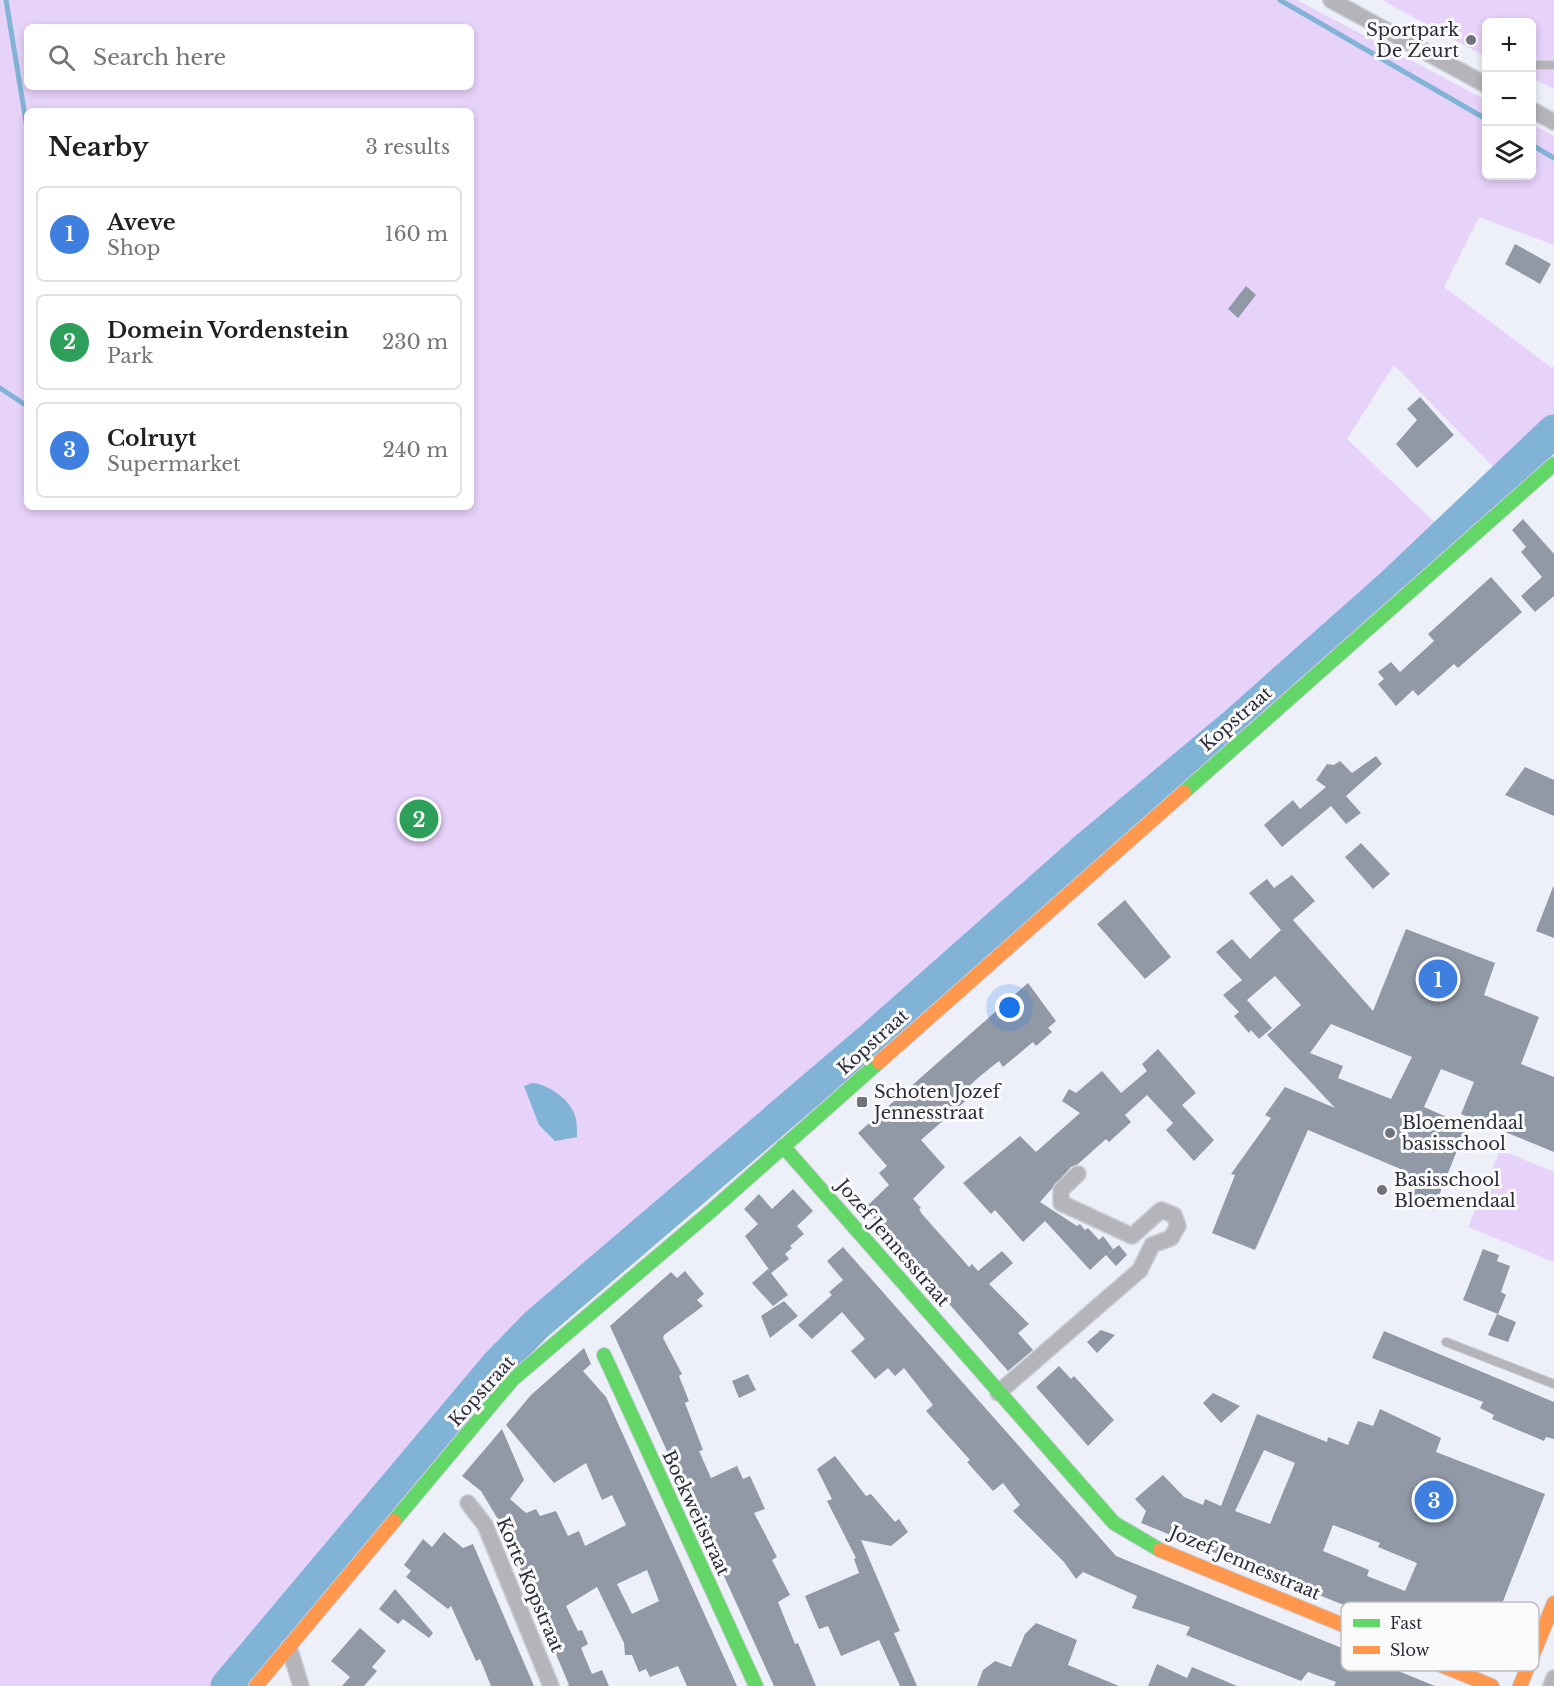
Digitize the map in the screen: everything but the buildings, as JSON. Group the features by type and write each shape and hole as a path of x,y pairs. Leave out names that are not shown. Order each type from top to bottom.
{"main road":[{"name":"Kopstraat","path":"256,1686 512,1380 783,1146 1554,464"},
{"name":"Jozef Jennesstraat","path":"783,1146 1114,1523 1172,1557 1341,1625"},
{"name":"Boekweitstraat","path":"604,1355 756,1686"},
{"path":"1539,1640 1554,1603"},
{"name":"Jozef Jennesstraat","path":"1454,1671 1491,1686"},
{"path":"1520,1686 1526,1671"}],"street":[{"path":"1331,0 1482,83"},
{"path":"1536,112 1554,122"},
{"path":"1078,1174 1061,1190 1061,1203 1152,1245"},
{"path":"998,1393 1140,1270 1152,1245 1171,1238 1178,1226 1174,1215 1161,1210 1132,1236"},
{"name":"Korte Kopstraat","path":"468,1503 485,1525 551,1686"},
{"path":"289,1647 301,1686"},
{"path":"1551,1686 1554,1678"}],"lane":[{"path":"1536,65 1554,65"},
{"path":"1446,1342 1554,1384"}],"shaded area":[{"path":"0,0 1297,0 1482,98 1482,180 1536,180 1536,126 1554,136 1554,245 1479,217 1444,287 1552,368 1554,365 1554,431 1504,478 1394,365 1347,439 1445,532 543,1327 405,1484 235,1686 0,1686"},
{"name":"Sportpark De Zeurt","path":"1382,0 1554,0 1554,89 1536,80 1536,18 1482,18 1482,55"},
{"path":"1500,1150 1554,1172 1554,1262 1468,1227"}],"water":[{"path":"532,1083 550,1089 567,1102 575,1115 577,1137 555,1141 539,1125 524,1086"}],"waterway":[{"path":"6,0 24,110"},
{"path":"1280,0 1482,117"},
{"path":"1536,147 1554,158"},
{"path":"0,388 24,404"},
{"path":"227,1686 497,1365 537,1324 873,1037 1082,852 1233,726 1393,584 1554,431"}],"traffic: fast":[{"path":"1184,792 1554,464"},
{"path":"394,1521 512,1380 711,1211 879,1062"},
{"path":"783,1146 1114,1523 1160,1550"},
{"path":"604,1355 756,1686"}],"traffic: slow":[{"path":"879,1062 1184,792"},
{"path":"256,1686 394,1521"},
{"path":"1160,1550 1341,1624"},
{"path":"1539,1640 1554,1603"},
{"path":"1455,1671 1492,1686"},
{"path":"1520,1686 1526,1671"}],"place":[{"name":"Sportpark De Zeurt","path":"1471,40"},
{"name":"Domein Vordenstein","path":"419,819"},
{"name":"Aveve","path":"1438,979"},
{"name":"Schoten Jozef Jennesstraat","path":"862,1102"},
{"name":"Bloemendaal basisschool","path":"1390,1133"},
{"name":"Basisschool Bloemendaal","path":"1382,1190"},
{"name":"Colruyt","path":"1434,1500"}]}
